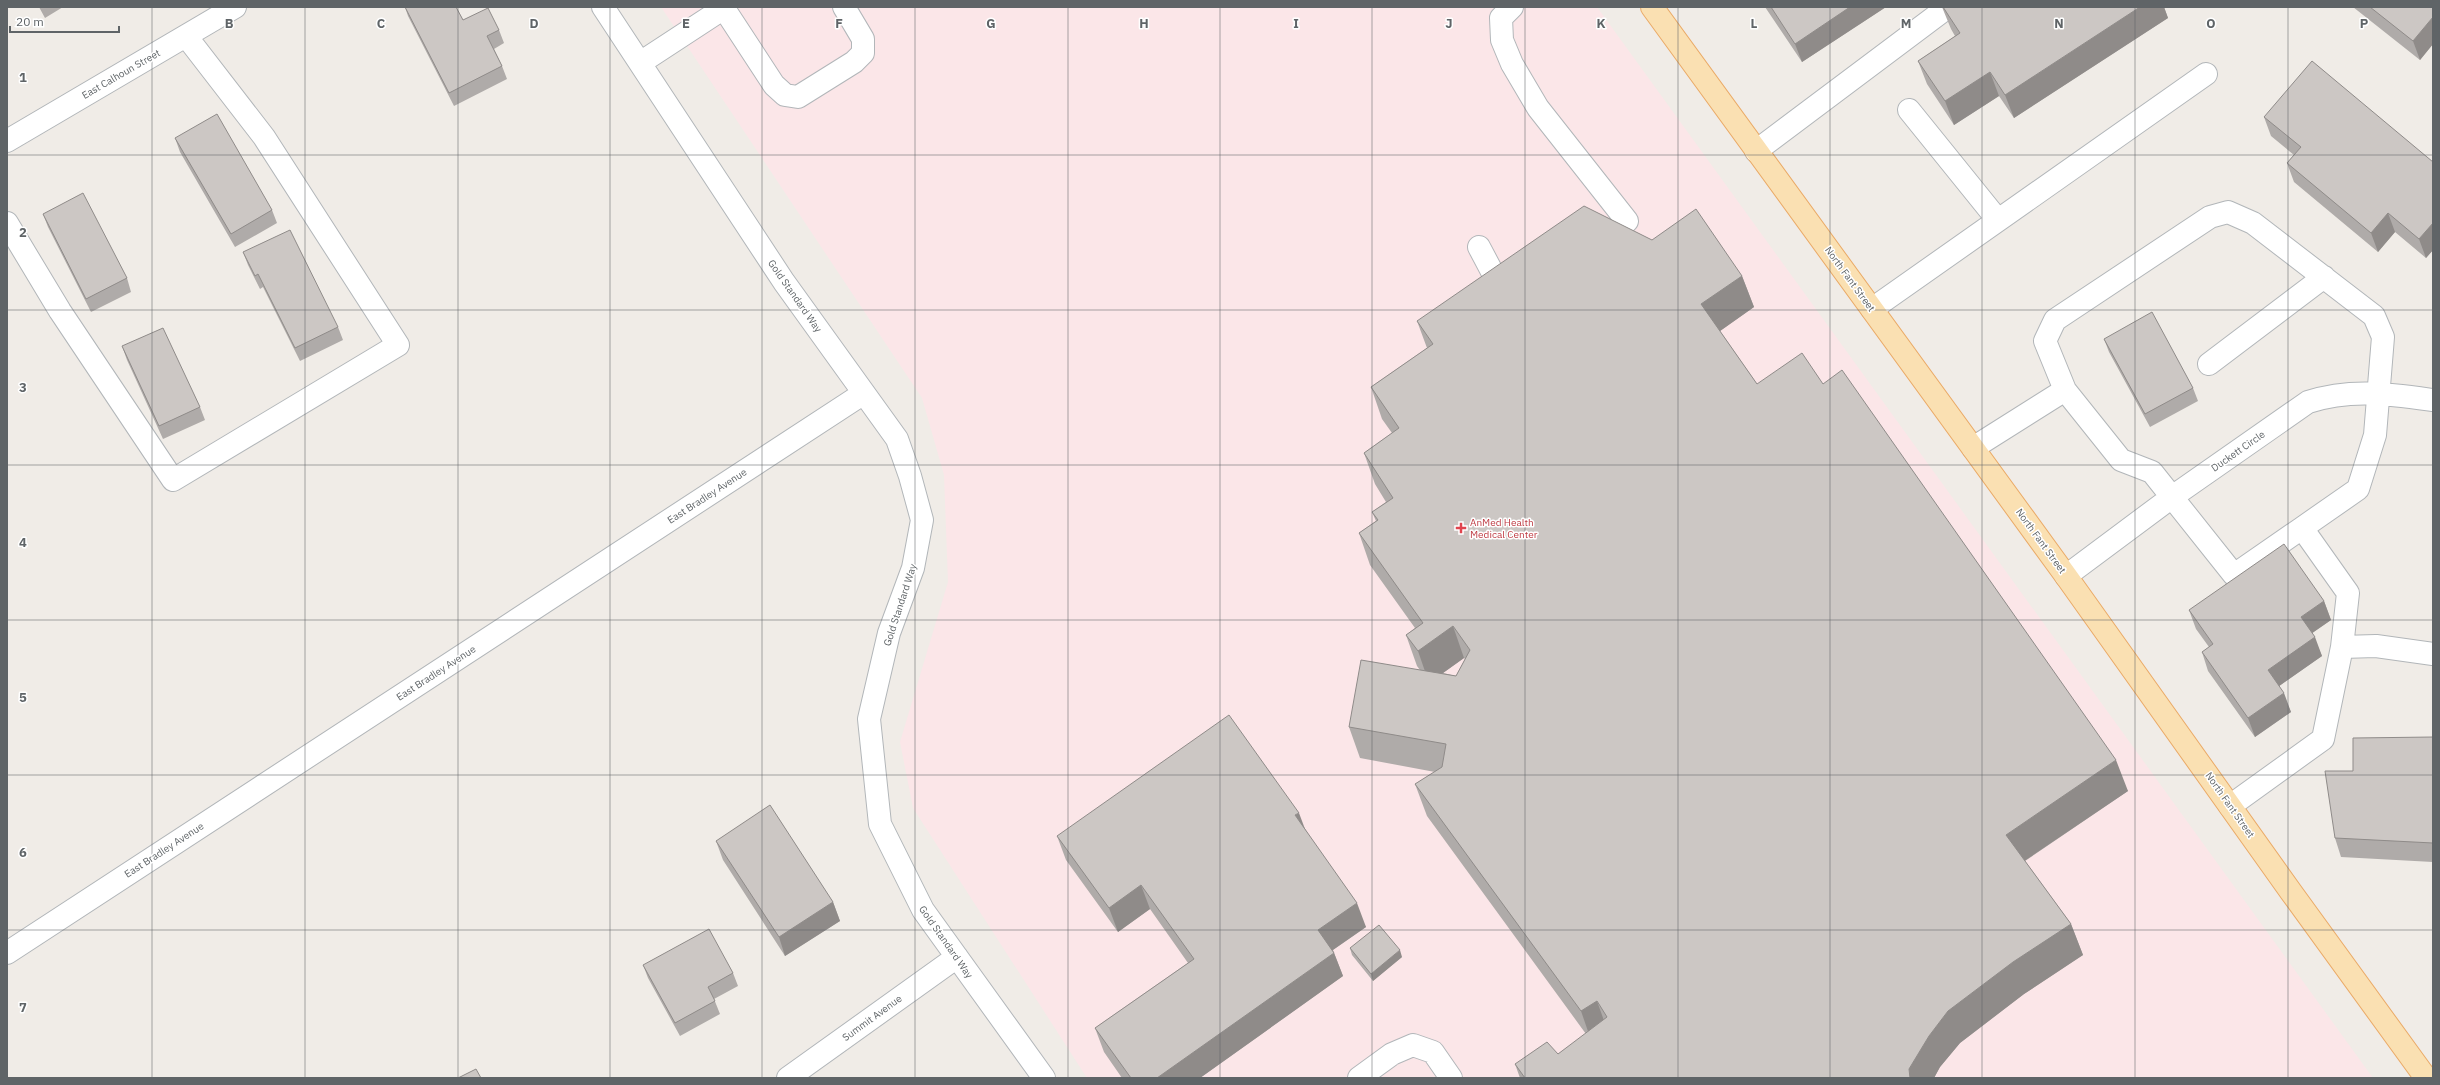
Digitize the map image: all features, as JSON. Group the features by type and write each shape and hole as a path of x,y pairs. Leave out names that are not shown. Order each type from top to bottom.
{"main road":[{"name":"North Fant Street","path":"1652,7 1974,448 2426,1078"}],"street":[{"name":"East Calhoun Street","path":"7,141 235,7"},
{"name":"Gold Standard Way","path":"603,7 784,282 897,439 910,476 922,520 913,568 889,633 869,719 880,824 923,910 1044,1078"},
{"path":"640,63 724,8 774,85 784,95 798,97 854,62 863,53 863,39 844,7"},
{"path":"1512,7 1501,18 1502,40 1512,64 1538,108 1627,221"},
{"path":"1756,151 1941,9"},
{"path":"7,223 60,311 173,480 398,345 264,137 186,36"},
{"path":"1872,309 1997,219 2206,74"},
{"path":"1909,110 1997,219"},
{"path":"2228,212 2253,223 2324,277 2374,316 2383,337 2377,392 2375,435 2358,489 2234,575 2152,472 2121,460 2065,390 2045,341 2056,320 2210,217 2228,212"},
{"path":"1479,247 1497,281"},
{"path":"2210,364 2324,277"},
{"path":"1974,448 2065,390"},
{"name":"Duckett Circle","path":"2066,576 2172,497 2308,402 2329,395 2377,392 2433,400"},
{"name":"East Bradley Avenue","path":"7,953 864,393"},
{"path":"2230,806 2323,739 2342,646 2348,593 2302,528"},
{"path":"2342,646 2376,646 2433,654"},
{"name":"Summit Avenue","path":"788,1078 957,957"},
{"path":"1359,1078 1392,1054 1413,1044 1433,1052 1451,1078"}],"shaded area":[{"name":"AnMed Health Medical Center","path":"661,7 1597,7 2373,1078 1087,1078 913,808 900,742 948,582 944,475 922,398"}],"building":[{"path":"405,7 456,7 463,20 488,8 499,30 487,36 502,66 449,93"},
{"path":"1771,7 1850,7 1795,44"},
{"path":"1943,7 2140,7 2005,95 1990,72 1945,101 1918,61 1960,33"},
{"path":"2370,7 2433,7 2433,17 2413,41"},
{"path":"2312,61 2433,162 2433,223 2419,239 2388,213 2371,233 2287,163 2301,147 2264,117"},
{"path":"217,114 272,210 231,234 175,138"},
{"path":"83,193 127,278 86,299 43,214"},
{"path":"1584,206 1652,240 1696,209 1742,276 1701,304 1757,384 1802,353 1823,384 1842,370 2116,760 2006,835 2071,924 2013,962 1948,1011 1929,1036 1909,1069 1910,1078 1525,1078 1515,1064 1547,1042 1558,1054 1607,1017 1597,1001 1581,1011 1415,784 1442,767 1446,744 1349,727 1361,660 1456,676 1470,650 1453,626 1418,651 1406,635 1423,623 1359,533 1378,520 1372,512 1393,498 1364,453 1399,428 1371,387 1433,344 1417,321"},
{"path":"290,230 338,327 295,348 258,274 255,276 243,252"},
{"path":"2152,312 2193,388 2145,414 2104,339"},
{"path":"163,328 200,407 159,426 122,346"},
{"path":"2284,544 2324,601 2301,617 2315,637 2268,670 2284,693 2248,718 2202,652 2213,644 2189,610"},
{"path":"1229,715 1299,813 1295,815 1357,903 1318,930 1334,953 1157,1078 1131,1078 1095,1028 1194,959 1141,885 1109,908 1057,836"},
{"path":"2433,737 2433,843 2335,838 2325,771 2353,771 2353,738"},
{"path":"770,805 833,902 779,937 716,841"},
{"path":"1379,925 1400,950 1371,974 1350,948"},
{"path":"709,929 733,973 708,987 715,1001 675,1023 643,965"},
{"path":"476,1069 481,1078 458,1078"}],"place":[{"name":"AnMed Health Medical Center","path":"1461,528"}]}
